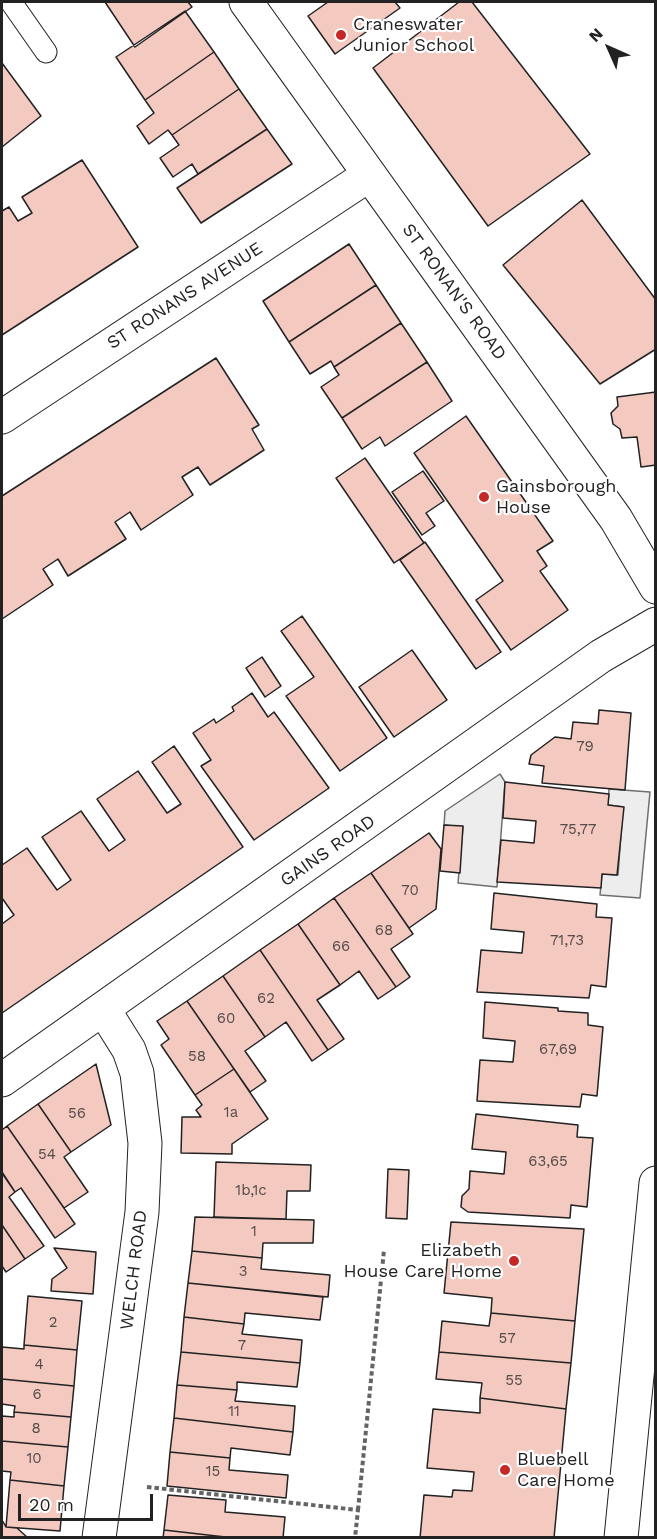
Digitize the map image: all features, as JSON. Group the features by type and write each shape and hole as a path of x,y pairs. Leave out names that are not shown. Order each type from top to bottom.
{"street":[{"name":"ST RONAN'S ROAD","path":"246,2 616,519 656,587"},
{"name":"ST RONANS AVENUE","path":"2,417 369,175"},
{"name":"GAINS ROAD","path":"2,1080 601,656 656,624"},
{"name":"WELCH ROAD","path":"99,1538 142,1212 145,1143 144,1112 137,1073 129,1050 104,1010"},
{"path":"621,1538 656,1183"}],"lane":[{"path":"11,2 46,52"}],"path":[{"path":"355,1538 384,1250"},
{"path":"107,1483 358,1510"}],"shaded area":[{"path":"500,774 505,782 497,887 458,883 463,827 444,825 445,811"},
{"path":"609,789 650,792 640,898 600,895 602,874 618,875 623,807 608,805"}],"building":[{"path":"105,2 188,2 192,7 135,47"},
{"name":"Craneswater Junior School","path":"328,2 395,2 400,8 335,54 308,16"},
{"path":"459,2 472,2 590,154 488,226 373,68"},
{"path":"185,11 214,52 145,100 116,57"},
{"path":"214,52 239,89 172,135 168,130 149,144 137,126 154,113 145,100"},
{"path":"2,63 41,116 2,147"},
{"path":"239,89 267,129 198,174 192,164 173,177 160,158 179,145 172,135"},
{"path":"267,129 292,164 201,223 177,188"},
{"path":"82,160 138,247 2,335 2,211 9,207 18,221 32,213 22,197"},
{"path":"582,200 656,300 656,349 600,384 503,265"},
{"path":"349,244 376,285 289,342 263,301"},
{"path":"376,285 401,323 334,367 331,361 310,374 289,342"},
{"path":"401,323 427,362 342,418 321,387 339,375 334,367"},
{"path":"216,358 259,425 252,429 264,450 210,485 198,467 182,477 193,495 141,530 130,512 115,522 126,539 68,576 58,559 43,569 53,585 2,619 2,496"},
{"path":"427,362 452,401 385,446 380,437 362,449 342,418"},
{"path":"656,392 656,465 641,467 637,437 622,438 620,429 613,424 611,413 618,406 617,397"},
{"name":"Gainsborough House","path":"466,416 553,541 537,551 547,566 540,571 568,610 511,650 476,600 503,581 414,453"},
{"path":"365,458 424,543 394,563 336,478"},
{"path":"423,471 444,501 426,513 435,526 422,535 392,492"},
{"path":"425,542 501,652 476,669 400,560"},
{"path":"302,616 387,738 340,771 286,696 314,677 281,631"},
{"path":"412,650 447,700 394,737 359,687"},
{"path":"262,657 281,686 265,697 246,668"},
{"path":"252,693 268,717 274,712 329,788 254,840 201,766 211,760 193,733 214,719 216,723 234,711 232,707"},
{"path":"599,710 631,713 625,790 542,783 544,766 529,764 531,755 555,737 571,739 573,722 598,724"},
{"path":"174,746 243,847 2,1013 2,924 14,915 2,898 2,865 27,848 57,890 71,880 42,837 81,811 109,851 125,840 97,799 138,771 167,813 181,804 152,762"},
{"path":"505,782 609,794 608,805 624,807 617,875 602,874 601,888 497,882 501,840 534,843 536,821 503,818"},
{"path":"444,825 463,826 460,873 440,871"},
{"path":"429,833 441,849 436,909 409,928 371,873"},
{"path":"371,873 413,934 391,949 410,977 396,987 334,898"},
{"path":"494,893 597,904 596,917 612,918 606,987 591,985 589,998 477,992 481,950 522,953 524,932 491,929"},
{"path":"334,898 396,987 378,999 359,971 340,985 298,924"},
{"path":"298,924 340,985 317,1000 344,1039 328,1050 260,950"},
{"path":"260,950 328,1050 312,1061 286,1022 265,1037 223,976"},
{"path":"223,976 265,1037 245,1051 266,1081 250,1092 187,1001"},
{"path":"187,1001 234,1069 195,1095 161,1045 169,1039 157,1021"},
{"path":"485,1002 588,1013 588,1025 603,1027 597,1096 582,1094 580,1107 477,1101 480,1060 513,1062 515,1041 483,1038"},
{"path":"96,1064 111,1125 71,1152 38,1104"},
{"path":"234,1069 268,1119 232,1144 232,1154 181,1153 182,1117 201,1117 196,1110 202,1105 195,1095"},
{"path":"38,1104 71,1152 64,1157 88,1192 64,1208 7,1126"},
{"path":"476,1114 578,1125 577,1137 593,1138 587,1207 571,1205 570,1218 468,1212 461,1207 462,1196 469,1189 470,1171 504,1174 506,1152 472,1149"},
{"path":"7,1126 75,1224 55,1238 21,1188 15,1192 2,1172 2,1130"},
{"path":"216,1162 311,1165 310,1191 287,1191 286,1219 214,1217"},
{"path":"388,1169 409,1170 407,1219 386,1218"},
{"path":"2,1173 15,1192 9,1197 44,1246 25,1259 2,1225"},
{"path":"195,1217 314,1220 313,1243 263,1243 262,1258 192,1251"},
{"name":"Elizabeth House Care Home","path":"451,1222 584,1229 575,1321 491,1313 492,1298 444,1293"},
{"path":"2,1225 25,1259 6,1272 2,1266"},
{"path":"54,1248 96,1252 93,1294 51,1291 52,1279 67,1268"},
{"path":"192,1251 262,1258 261,1269 330,1275 328,1297 188,1283"},
{"path":"188,1283 323,1297 320,1320 245,1313 244,1324 184,1317"},
{"path":"28,1296 82,1301 77,1350 24,1345"},
{"path":"491,1313 575,1321 571,1363 439,1352 442,1321 489,1326"},
{"path":"184,1317 244,1324 242,1334 302,1340 300,1363 181,1352"},
{"path":"24,1345 77,1350 74,1386 2,1379 2,1347 24,1349"},
{"path":"181,1352 300,1363 297,1387 237,1382 237,1390 177,1385"},
{"path":"439,1352 571,1363 566,1409 480,1398 482,1383 436,1379"},
{"path":"2,1379 74,1386 71,1417 14,1412 15,1406 2,1404"},
{"path":"177,1385 237,1390 235,1401 295,1406 293,1432 174,1418"},
{"name":"Bluebell Care Home","path":"480,1398 566,1409 554,1538 420,1538 424,1495 452,1497 453,1490 472,1491 474,1472 427,1468 433,1409 480,1413"},
{"path":"14,1412 71,1417 68,1447 2,1441 2,1416 14,1417"},
{"path":"174,1418 293,1432 290,1455 231,1448 230,1458 170,1452"},
{"path":"2,1441 68,1447 64,1486 10,1480 11,1472 2,1471"},
{"path":"170,1452 230,1458 229,1470 288,1475 286,1498 167,1486"},
{"path":"10,1480 64,1486 60,1531 6,1527"},
{"path":"168,1495 226,1500 225,1512 285,1517 283,1538 234,1538 164,1530"},
{"path":"2,1520 6,1527 17,1528 28,1538 2,1538"},
{"path":"164,1530 234,1538 163,1538"}],"place":[{"name":"Craneswater Junior School","path":"341,35"},
{"name":"Gainsborough House","path":"484,497"},
{"name":"Elizabeth House Care Home","path":"514,1261"},
{"name":"Bluebell Care Home","path":"505,1470"}]}
